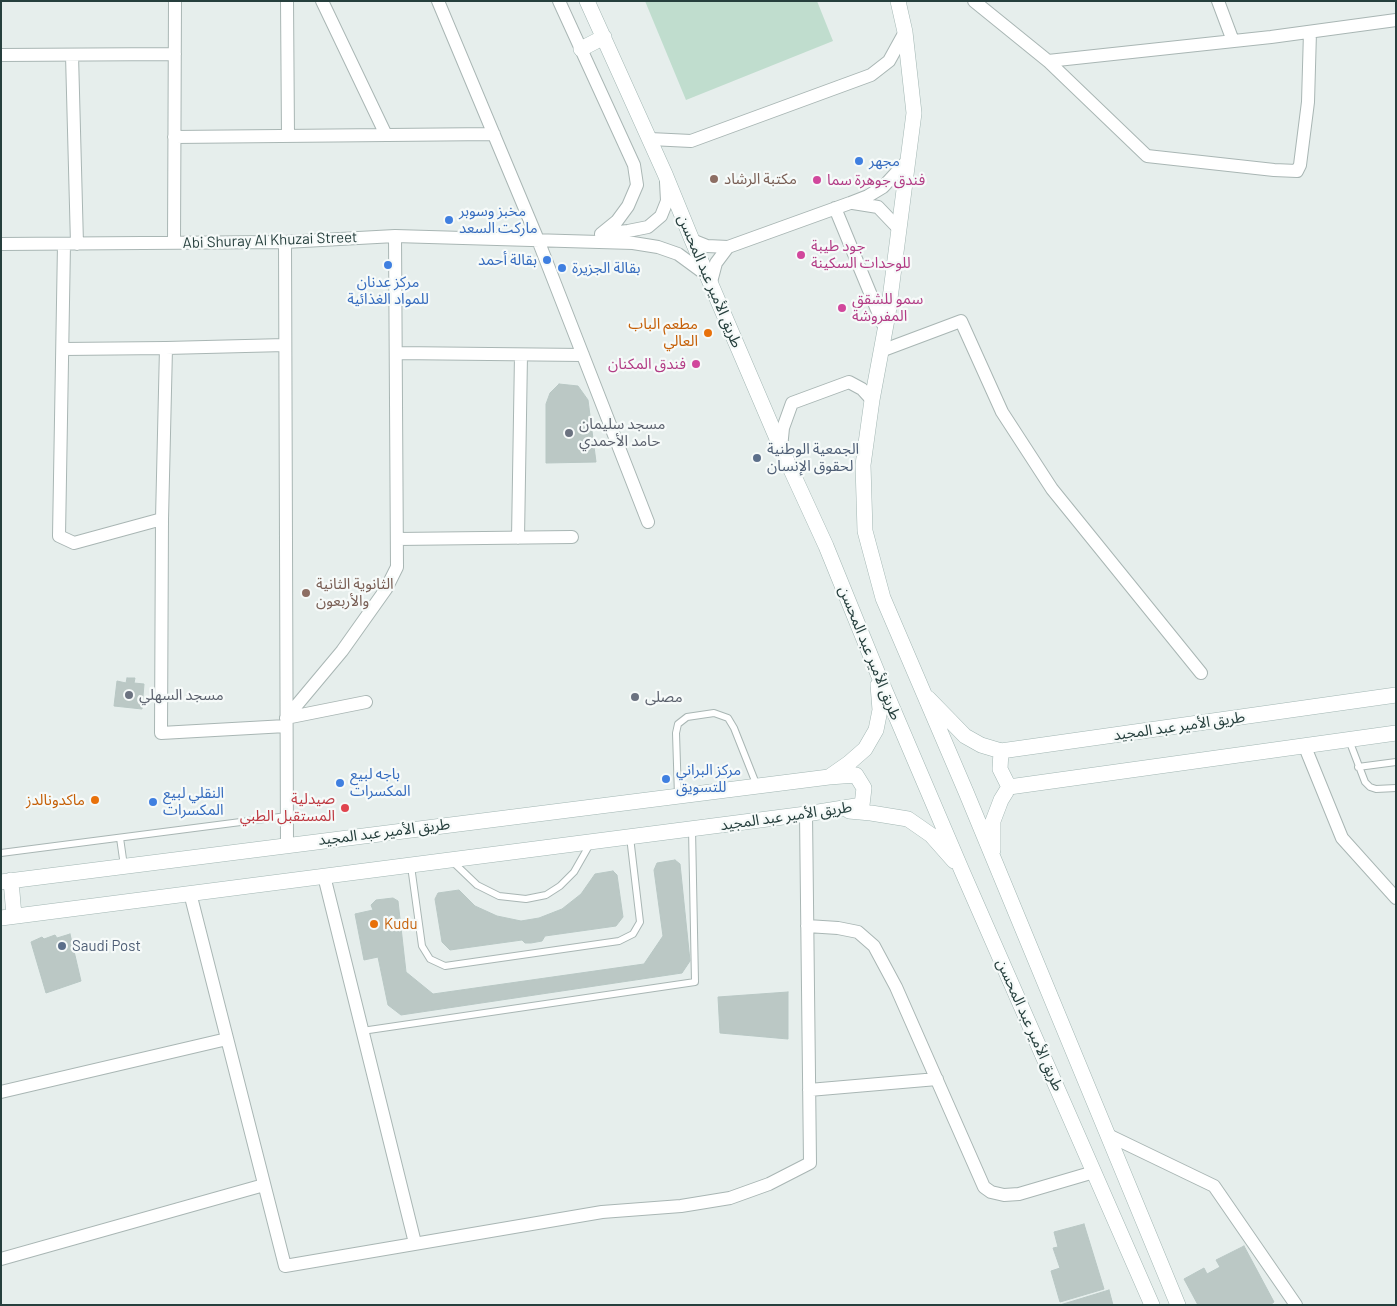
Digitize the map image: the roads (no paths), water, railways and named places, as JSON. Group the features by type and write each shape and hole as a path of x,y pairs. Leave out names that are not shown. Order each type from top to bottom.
{"main road":[{"name":"طريق الأمير عبد المحسن","path":"587,1 650,139 781,448 826,546 962,871 1152,1305"},
{"name":"طريق الأمير عبد المحسن","path":"898,1 905,32 914,112 885,329 862,464 865,531 883,598 993,856 1178,1305"},
{"path":"580,49 604,37"},
{"path":"829,777 865,749 876,730 880,710 878,674"},
{"path":"922,692 965,736 981,745 1001,751 1000,769 1009,787"},
{"name":"طريق الأمير عبد المجيد","path":"1001,751 1396,695"},
{"path":"1009,787 1396,733"},
{"name":"طريق الأمير عبد المجيد","path":"6,881 829,777 856,775 864,788 862,805 806,814 8,917"},
{"path":"993,856 994,821 1001,800 1009,787"},
{"path":"832,810 871,813 908,819 931,835 962,871"},
{"path":"6,881 8,917"}],"street":[{"path":"174,243 175,1"},
{"path":"287,1 288,136"},
{"path":"322,1 386,135"},
{"path":"438,1 538,240 648,522"},
{"path":"559,1 634,165 637,185 628,206 617,221 601,234"},
{"path":"974,1 1048,61 1147,156 1274,170 1297,171 1300,165 1308,102 1310,32"},
{"path":"1218,1 1233,41"},
{"path":"1048,61 1310,32 1396,20"},
{"path":"650,139 691,141 871,75 888,61 905,32"},
{"path":"1,55 175,54"},
{"path":"72,55 70,244 63,349 59,536 74,542 162,519"},
{"path":"174,137 494,134"},
{"path":"692,240 707,246 728,247 850,203 868,196 883,187 906,161"},
{"path":"538,240 628,231 648,227 661,216 666,201 665,174"},
{"path":"850,203 878,207 899,229"},
{"path":"835,208 885,329"},
{"path":"286,722 342,651 386,589 397,567 396,236"},
{"name":"Abi Shuray Al Khuzai Street","path":"1,244 284,242 396,236 538,240"},
{"path":"538,240 633,243 658,248 678,254 710,279 716,263 728,247"},
{"path":"284,242 287,845"},
{"path":"881,351 961,321 1002,412 1052,488 1201,673"},
{"path":"63,349 284,345"},
{"path":"166,348 162,519 161,733 286,722 366,702"},
{"path":"396,353 583,355"},
{"path":"518,538 521,355"},
{"path":"781,448 783,428 792,403 849,382 862,389 872,400"},
{"path":"397,539 572,537"},
{"path":"1305,747 1342,838 1396,898"},
{"path":"190,893 285,1266 602,1212 691,1205 730,1198 769,1184 810,1163 806,814"},
{"path":"324,876 415,1243"},
{"path":"807,926 838,928 858,932 874,946 896,987 984,1187 991,1192 1004,1195 1018,1194 1094,1172"},
{"path":"1,1092 227,1039"},
{"path":"809,1090 937,1079"},
{"path":"1108,1135 1214,1186 1296,1305"},
{"path":"1,1259 264,1185"}],"lane":[{"path":"678,796 676,733 678,724 687,717 714,713 728,718 734,728 757,786"},
{"path":"1349,740 1365,782 1370,787 1376,789 1396,788"},
{"path":"1358,767 1396,762"},
{"path":"1,853 286,816"},
{"path":"362,1031 695,982 692,829"},
{"path":"410,865 422,946 430,959 445,966 619,941 633,934 640,922 630,837"},
{"path":"120,838 124,866"},
{"path":"452,861 477,885 491,893 498,896 526,899 546,895 560,886 574,872 591,842"}],"place":[{"name":"مجهر","path":"859,161"},
{"name":"مكتبة الرشاد","path":"714,179"},
{"name":"فندق جوهرة سما","path":"817,180"},
{"name":"مخبز وسوبر ماركت السعد","path":"449,220"},
{"name":"جود طيبة للوحدات السكينة","path":"801,255"},
{"name":"بقالة أحمد","path":"547,260"},
{"name":"مركز عدنان للمواد الغذائية","path":"388,265"},
{"name":"بقالة الجزيرة","path":"562,268"},
{"name":"سمو للشقق المفروشة","path":"842,308"},
{"name":"مطعم الباب العالي","path":"708,333"},
{"name":"فندق المكنان","path":"696,364"},
{"name":"مسجد سليمان حامد الأحمدي","path":"569,433"},
{"name":"الجمعية الوطنية لحقوق الإنسان","path":"757,458"},
{"name":"الثانوية الثانية والأربعون","path":"306,593"},
{"name":"مسجد السهلي","path":"129,695"},
{"name":"مصلى","path":"635,697"},
{"name":"مركز البراني للتسويق","path":"666,779"},
{"name":"باجه لبيع المكسرات","path":"340,783"},
{"name":"ماكدونالدز","path":"95,800"},
{"name":"النقلي لبيع المكسرات","path":"153,802"},
{"name":"صيدلية المستقبل الطبي","path":"345,808"},
{"name":"Kudu","path":"374,924"},
{"name":"Saudi Post","path":"62,946"}]}
